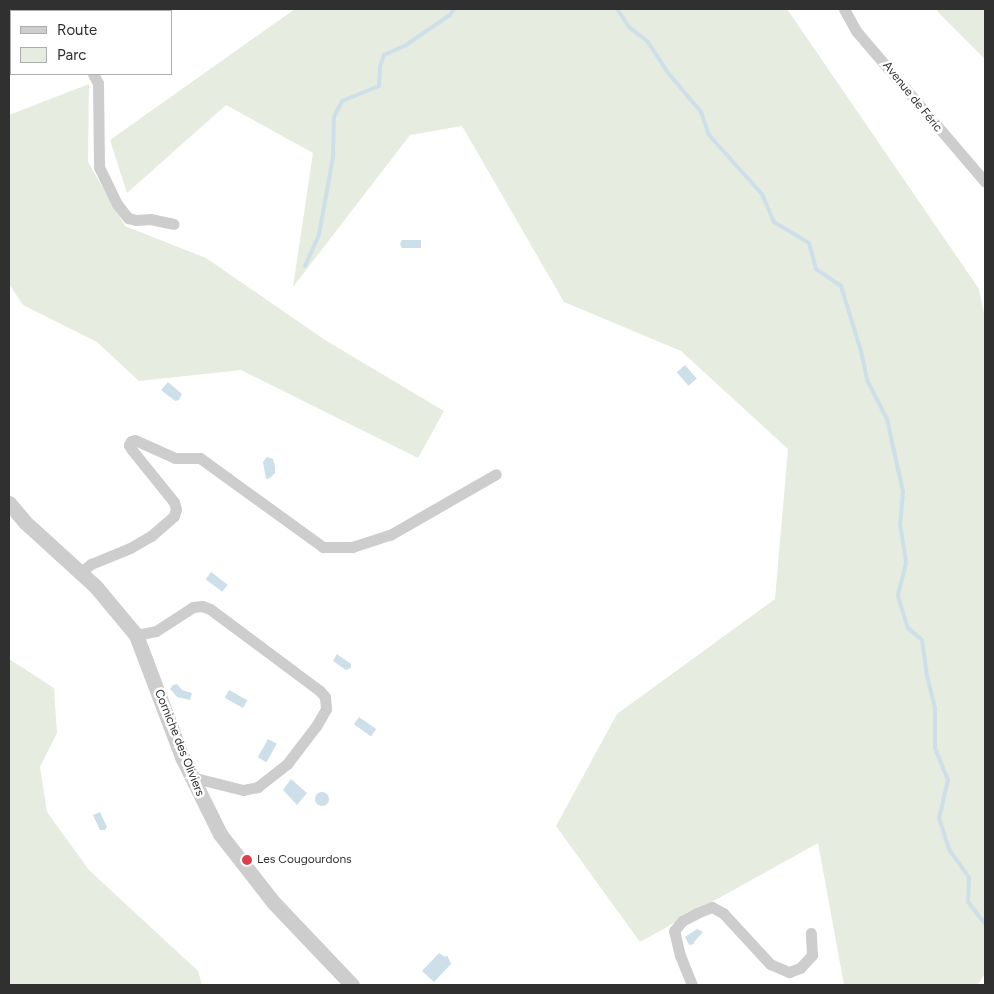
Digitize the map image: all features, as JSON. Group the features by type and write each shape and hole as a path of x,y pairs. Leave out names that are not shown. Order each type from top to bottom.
{"street":[{"name":"Avenue de Féric","path":"844,9 857,32 985,182"},
{"path":"94,75 98,83 99,167 117,204 128,218 136,220 150,219 173,224"},
{"path":"81,572 91,564 130,548 151,536 174,516 176,509 174,502 129,445 131,441 135,440 176,458 200,458 323,547 352,547 390,535 496,474"},
{"name":"Corniche des Oliviers","path":"9,503 26,523 81,572 123,618 136,636 150,668 164,713 191,777 216,827 242,864 274,903 352,985"},
{"path":"136,636 156,631 193,607 202,606 210,609 234,626 320,691 325,698 326,709 316,726 286,764 258,787 243,790 191,777"},
{"path":"692,985 680,956 674,931 682,921 697,913 712,907 723,913 770,964 789,972 800,968 812,955 811,933"}],"green space":[{"path":"295,9 787,9 979,289 985,318 985,974 977,985 844,985 818,843 640,942 556,826 617,714 775,599 788,449 681,351 564,302 462,126 410,135 293,287 313,153 226,105 127,193 110,140"},
{"path":"936,9 985,9 985,59 938,12"},
{"path":"89,84 88,162 125,226 206,258 325,340 444,411 418,458 241,370 139,381 97,342 23,305 9,284 9,115"},
{"path":"9,659 54,688 57,733 40,767 47,812 89,870 198,971 202,985 9,985"}],"water":[{"path":"402,240 421,240 421,248 402,248 400,244"},
{"path":"685,365 697,379 689,386 677,372"},
{"path":"168,382 182,394 179,400 175,401 161,390"},
{"path":"267,457 273,459 275,473 266,479 263,462"},
{"path":"211,572 228,585 222,592 206,579"},
{"path":"337,654 351,664 351,668 346,670 333,661"},
{"path":"177,684 182,690 192,693 190,700 177,697 170,689 173,685"},
{"path":"229,690 247,700 243,708 225,698"},
{"path":"359,717 376,729 371,736 354,724"},
{"path":"268,739 277,744 267,762 258,757"},
{"path":"291,779 307,793 297,805 283,790"},
{"path":"319,792 325,792 329,799 325,806 319,806 315,802 315,796"},
{"path":"100,812 107,827 105,830 100,830 93,815"},
{"path":"697,929 703,932 694,944 689,945 685,937"},
{"path":"439,953 445,957 447,955 451,964 434,982 422,971"}],"waterway":[{"path":"305,266 319,235 333,157 334,117 342,101 379,86 380,67 384,55 406,45 450,15 454,9"},
{"path":"617,9 629,27 648,42 669,74 701,112 709,135 762,194 774,222 809,243 816,269 841,286 861,351 867,380 887,419 903,492 900,524 906,563 898,596 908,628 922,640 927,676 935,707 935,748 948,780 939,818 950,851 969,877 968,902 985,924"}],"place":[{"name":"Les Cougourdons","path":"247,860"}]}
